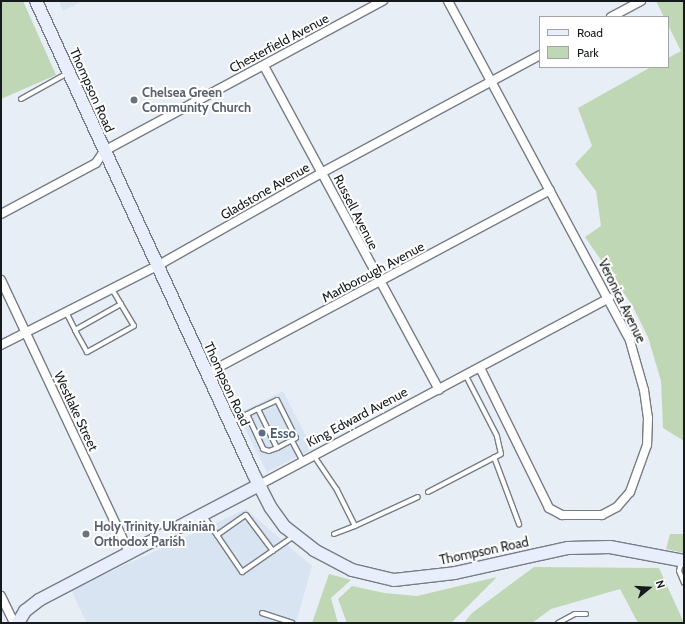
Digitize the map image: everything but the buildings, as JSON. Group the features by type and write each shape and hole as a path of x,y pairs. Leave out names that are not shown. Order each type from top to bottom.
{"street":[{"name":"Thompson Road","path":"36,1 206,374 259,485 271,508 295,535 314,550 352,570 394,580 455,573 568,548 610,547 683,561"},
{"name":"Chesterfield Avenue","path":"1,214 96,163 104,151 383,1"},
{"name":"Veronica Avenue","path":"448,1 609,298 630,341 638,365 648,418 647,445 630,492 617,508 602,515 562,515 549,508 480,368"},
{"path":"613,16 641,1"},
{"name":"Gladstone Avenue","path":"1,345 157,266 323,172 539,57"},
{"name":"Russell Avenue","path":"264,66 323,172 379,282 440,390"},
{"name":"Marlborough Avenue","path":"206,374 550,190"},
{"name":"Westlake Street","path":"1,280 129,552"},
{"name":"King Edward Avenue","path":"18,623 25,611 39,600 440,390 609,298"},
{"path":"1,596 14,623"}],"lane":[{"path":"21,99 68,73"},
{"path":"66,312 87,352 134,326 111,289"},
{"path":"75,330 121,304"},
{"path":"428,492 501,454 497,436 466,376"},
{"path":"230,423 247,414 277,400 296,438 277,448 269,451 264,450 255,428 247,414"},
{"path":"258,409 266,430 277,448"},
{"path":"292,441 303,462"},
{"path":"314,456 337,490 355,526"},
{"path":"494,457 520,524"},
{"path":"334,534 418,497"},
{"path":"202,514 242,572 295,535"},
{"path":"217,535 246,515 273,551"},
{"path":"683,561 679,571 684,583"},
{"path":"262,613 292,623"},
{"path":"560,622 575,614 586,614"}],"shaded area":[{"path":"59,1 83,1 63,11"},
{"path":"283,391 313,449 267,472 238,414"},
{"path":"246,509 312,566 296,623 87,623 71,590"}],"green space":[{"path":"1,1 23,1 56,75 1,99"},
{"path":"656,1 684,1 684,441 663,428 661,381 648,337 632,305 585,237 601,226 596,191 575,164 592,146 578,108 649,68 669,68 669,57 681,51 669,27 669,16 664,16"},
{"path":"670,534 684,534 684,553 666,549"},
{"path":"534,567 659,568 684,623 638,623 620,589 551,609 532,623 464,623 472,613"},
{"path":"329,574 351,580 331,598 338,623 312,623"},
{"path":"497,577 451,623 347,623 338,599 352,586 384,593 417,596"}],"place":[{"name":"Chelsea Green Community Church","path":"134,100"},
{"name":"Esso","path":"262,433"},
{"name":"Holy Trinity Ukrainian Orthodox Parish","path":"86,534"}]}
